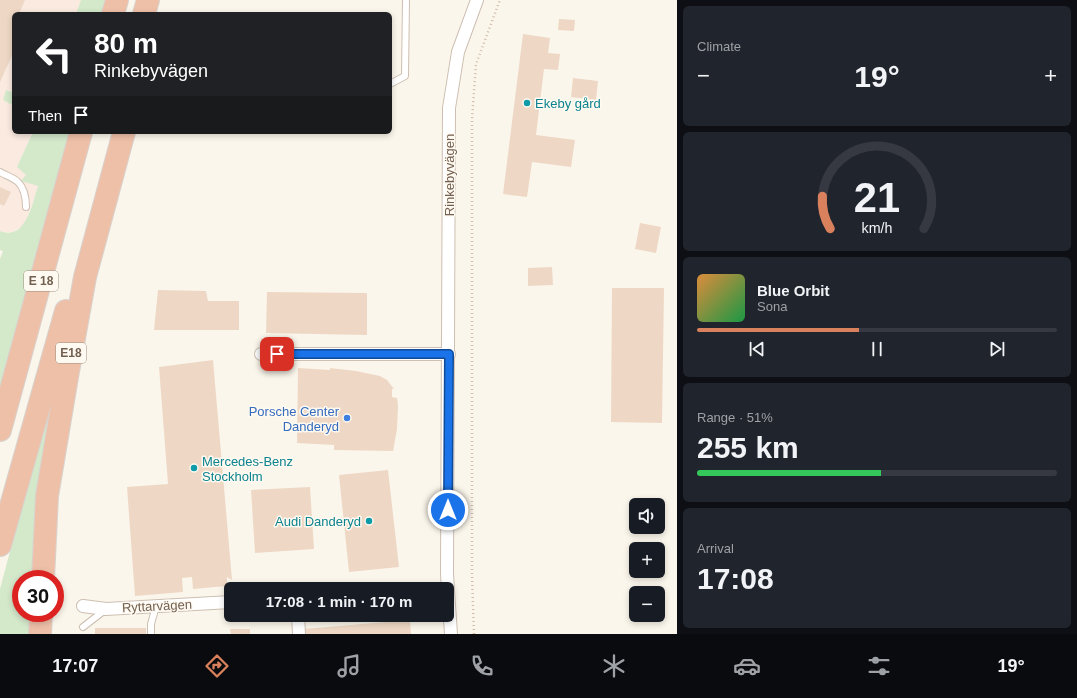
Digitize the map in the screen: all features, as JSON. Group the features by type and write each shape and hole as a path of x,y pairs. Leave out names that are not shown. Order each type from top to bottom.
{"highway":[{"path":"114,12 117,0"},
{"path":"145,12 148,0"},
{"path":"153,12 156,0"},
{"name":"E 18","path":"0,430 80,134"},
{"name":"E 18","path":"0,545 64,316 111,134"},
{"name":"E18","path":"43,570 47,496 65,384 85,277 123,134"},
{"path":"40,634 41,622"}],"street":[{"name":"Rinkebyvägen","path":"447,582 449,108 458,52 477,0"},
{"path":"261,354 449,354"},
{"name":"Ryttarvägen","path":"83,606 106,609 224,602"},
{"path":"298,622 299,634"},
{"name":"Rinkebyvägen","path":"450,622 451,634"}],"lane":[{"path":"392,83 405,76 406,0"},
{"path":"0,172 18,181 24,192 26,208"},
{"path":"151,634 151,624 156,606"},
{"path":"83,628 106,609"}],"path":[{"path":"474,634 472,575 472,119 476,64 500,0"}],"shaded area":[{"path":"0,0 81,0 77,12 12,12 12,92 6,90 3,100 12,105 12,134 32,134 17,167 26,175 22,181 38,186 26,222 12,232 0,231"}],"green space":[{"path":"81,0 105,0 102,12 77,12"},
{"path":"6,90 12,92 12,105 3,100"},
{"path":"32,134 69,134 0,390 0,259 3,251 0,250 0,231 9,233 16,231 22,226 30,211 38,186 21,181 26,175 17,167"},
{"path":"47,413 50,415 34,570 12,570 12,622 31,622 30,634 0,634 0,589"}],"building":[{"path":"0,0 25,0 20,12 12,12 12,55 0,82"},
{"path":"559,19 575,20 574,31 558,30"},
{"name":"Ekeby gård","path":"523,34 550,38 548,53 560,54 558,70 544,69 536,135 575,140 571,167 532,162 527,197 503,194"},
{"path":"573,78 598,81 596,100 571,97"},
{"path":"0,187 11,192 4,206 0,204"},
{"path":"640,223 661,227 656,253 635,249"},
{"path":"552,267 553,285 528,286 528,268"},
{"path":"612,288 664,288 662,423 611,422"},
{"path":"158,290 206,291 208,301 239,301 239,330 154,330"},
{"path":"267,292 367,293 367,335 266,333"},
{"name":"Mercedes-Benz Stockholm","path":"213,360 232,580 227,577 227,582 224,582 224,586 193,589 192,577 182,578 183,592 135,596 127,487 168,484 159,367"},
{"name":"Porsche Center Danderyd","path":"298,368 330,370 330,368 356,371 380,376 387,380 394,389 392,389 392,397 397,398 398,406 397,429 393,451 334,450 334,445 297,443"},
{"name":"Audi Danderyd","path":"388,470 399,567 349,572 339,475"},
{"path":"310,487 314,549 255,553 251,490"},
{"path":"386,622 410,622 411,634 303,634 303,629"},
{"path":"95,628 146,628 146,634 95,634"},
{"path":"230,629 250,629 250,634 231,634"}],"place":[{"name":"Ekeby gård","path":"527,103"},
{"name":"Porsche Center Danderyd","path":"347,418"},
{"name":"Mercedes-Benz Stockholm","path":"194,468"},
{"name":"Audi Danderyd","path":"369,521"}],"route":[{"path":"277,354 449,354 448,510"}]}
